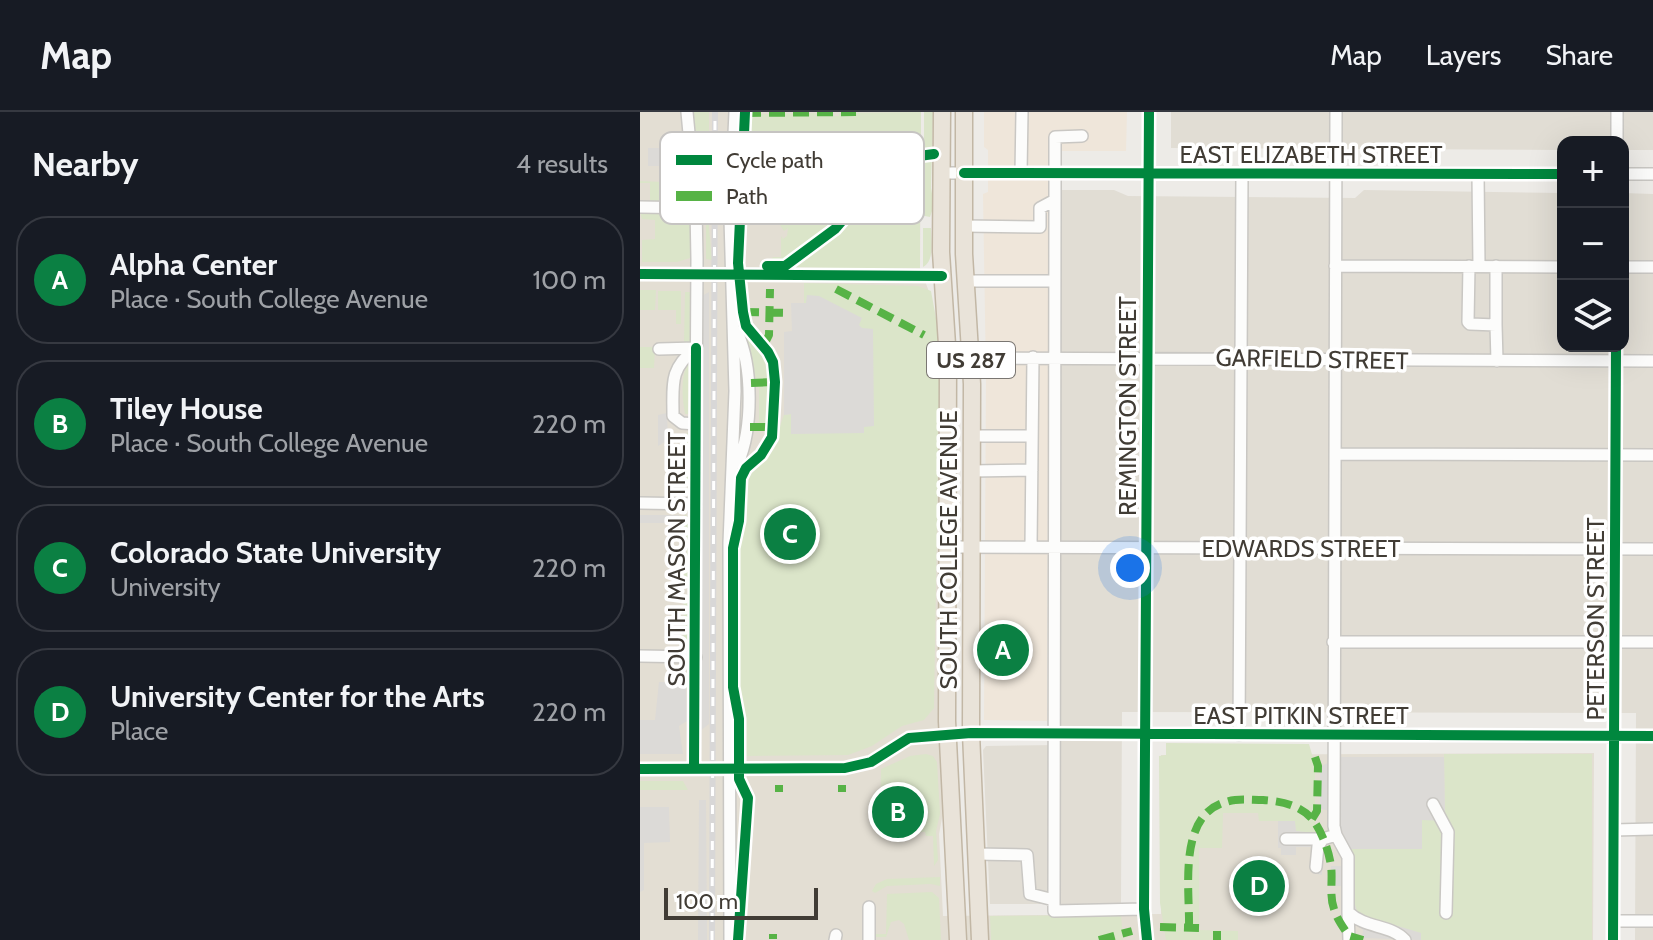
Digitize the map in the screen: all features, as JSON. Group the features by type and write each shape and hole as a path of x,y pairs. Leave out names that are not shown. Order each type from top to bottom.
{"highway":[{"name":"SOUTH COLLEGE AVENUE","path":"942,112 942,276 948,360 948,734 958,940"},
{"name":"SOUTH COLLEGE AVENUE","path":"964,112 964,226 972,436 971,733 980,940"}],"street":[{"name":"SOUTH MASON STREET","path":"687,112 689,132"},
{"path":"734,132 735,112"},
{"path":"1021,173 1022,112"},
{"name":"REMINGTON STREET","path":"1147,940 1144,909 1149,112"},
{"path":"1336,112 1333,735 1336,835 1348,857 1349,940"},
{"path":"1617,112 1617,136"},
{"path":"1082,136 1055,137 1054,911 1144,909"},
{"name":"EAST ELIZABETH STREET","path":"941,173 1557,174"},
{"path":"1239,735 1242,174"},
{"path":"1478,174 1468,322 1496,325"},
{"path":"1629,174 1653,174"},
{"path":"964,226 1040,227 1040,208 1055,200"},
{"path":"640,207 660,207"},
{"name":"SOUTH MASON STREET","path":"694,769 696,224"},
{"path":"730,224 735,327 747,365 747,427 732,477 729,543 730,940"},
{"path":"1335,266 1557,267"},
{"path":"1496,266 1497,361"},
{"path":"1629,267 1653,267"},
{"path":"640,274 942,276"},
{"path":"966,281 1055,281"},
{"path":"659,349 696,348"},
{"path":"696,348 672,376 673,416 682,423 696,424"},
{"name":"PETERSON STREET","path":"1613,940 1616,352"},
{"path":"1031,547 1033,357"},
{"name":"GARFIELD STREET","path":"971,358 1653,361"},
{"path":"972,436 1032,436"},
{"path":"1335,454 1653,455"},
{"path":"972,471 1032,470"},
{"path":"640,503 696,504"},
{"name":"EDWARDS STREET","path":"949,547 1653,549"},
{"path":"1333,642 1653,642"},
{"path":"640,656 696,657"},
{"name":"EAST PITKIN STREET","path":"640,769 845,768 871,762 909,738 971,733 1653,736"},
{"path":"1433,804 1448,832 1446,913"},
{"path":"1614,830 1653,829"},
{"path":"1286,839 1323,839 1336,835"},
{"path":"1316,867 1318,846 1323,839"},
{"path":"976,854 1027,855 1030,894 1054,900"},
{"path":"869,907 869,940"},
{"path":"1348,912 1358,921 1397,933 1405,940"},
{"path":"1613,921 1653,921"}],"shaded area":[{"path":"640,112 921,112 921,132 660,132 660,224 920,224 920,268 928,289 941,351 940,717 943,813 939,834 943,916 1161,914 1161,755 1594,753 1593,940 640,940"},
{"path":"984,112 1127,112 1126,151 1049,151 1047,721 984,720 986,376 983,194 988,192 988,150 984,147"},
{"path":"1171,112 1653,112 1653,150 1629,150 1629,136 1557,136 1557,150 1171,148"},
{"path":"648,148 660,148 660,166 648,166"},
{"path":"1059,190 1114,190 1128,196 1355,198 1364,190 1557,193 1557,352 1629,352 1629,193 1653,194 1653,940 1635,940 1636,713 1122,712 1121,904 990,904 983,750 986,746 1059,745"},
{"path":"709,292 709,724 700,731 700,297"},
{"path":"807,295 819,296 862,318 859,325 862,328 873,329 874,426 864,427 864,433 791,434 791,414 784,415 784,332 792,331 791,303 806,303"},
{"path":"667,413 668,440 658,446 658,415"},
{"path":"640,515 679,515 679,523 640,523"},
{"path":"675,671 683,672 686,678 687,721 679,726 683,754 640,754 640,720 655,720 659,682 675,682"},
{"path":"1339,757 1444,757 1445,821 1422,820 1422,849 1350,849 1333,811 1320,809 1320,767"},
{"path":"699,800 706,800 707,940 698,940"},
{"path":"640,807 669,807 670,842 644,843 644,890 640,892"},
{"path":"1278,821 1295,821 1296,831 1315,833 1322,851 1322,875 1313,873 1313,847 1296,847 1296,855 1281,855"},
{"path":"1331,866 1353,866 1354,902 1358,914 1421,933 1421,940 1362,938 1363,930 1347,918 1342,886 1331,886"}],"green space":[{"path":"693,112 709,112 709,132 695,132"},
{"path":"921,112 921,132 748,132 749,116 756,114 825,113 826,116 839,116 839,113"},
{"path":"924,112 933,112 931,188 934,205 930,217 924,216"},
{"path":"660,182 660,202 650,202 650,183 640,183"},
{"path":"640,212 660,212 660,224 691,224 690,258 677,262 642,262 642,240 655,239 655,220 642,219"},
{"path":"706,224 709,224 712,260 706,259"},
{"path":"920,224 920,268 789,267 799,257 798,253 781,265 769,262 773,257 781,257 781,236 783,239 787,236 788,228 784,231 780,225"},
{"path":"923,228 931,228 932,244 931,255 923,267"},
{"path":"804,283 918,286 931,291 940,340 934,708 924,720 902,726 872,746 848,755 745,756 743,717 736,690 737,541 743,519 745,476 772,446 784,415 791,414 791,433 864,432 862,328 804,303"},
{"path":"640,290 656,290 655,310 640,310"},
{"path":"658,291 681,291 681,324 676,324 676,310 658,310"},
{"path":"685,292 690,292 690,343 684,343"},
{"path":"745,336 762,355 768,380 757,380"},
{"path":"640,347 655,347 654,368 640,368"},
{"path":"690,360 690,414 685,414 683,379"},
{"path":"759,384 768,385 768,425 759,425"},
{"path":"690,431 689,485 683,485 684,436"},
{"path":"685,514 690,520 690,530 689,578 684,584 684,555 687,555 687,550 683,550"},
{"path":"684,596 691,624 687,647 683,651"},
{"path":"1166,743 1309,744 1315,765 1315,833 1296,831 1294,821 1259,821 1258,813 1223,813 1222,848 1199,848 1199,930 1238,931 1238,940 1166,940 1160,903 1159,756 1166,755"},
{"path":"1444,754 1592,754 1592,940 1421,940 1420,933 1358,915 1354,902 1350,849 1422,849 1422,820 1445,820"},
{"path":"910,756 933,756 937,762 940,814 936,831 938,860 934,866 933,836 910,831 906,818 909,816 908,802 911,801 906,785 891,785 892,805 886,806 887,829 899,830 899,837 880,838 881,769"},
{"path":"640,781 683,781 688,790 640,790"},
{"path":"940,877 940,886 887,886 875,893 872,891 876,884 887,879"},
{"path":"932,892 939,898 941,940 909,940 904,924 899,920 891,922 886,937 876,937 876,934 886,934 887,894"},
{"path":"1121,915 1123,940 991,940 990,916"}],"railway":[{"path":"715,112 715,132"},
{"path":"712,940 715,224"}],"marked path":[{"path":"745,113 856,112"},
{"path":"764,345 769,335 770,289"},
{"path":"836,289 924,335"},
{"path":"743,312 789,313"},
{"path":"751,383 775,382"},
{"path":"750,427 773,427"},
{"path":"1312,819 1317,811 1318,766 1313,751"},
{"path":"779,785 779,792"},
{"path":"842,785 842,792"},
{"path":"1189,928 1188,875 1193,838 1200,822 1210,810 1226,802 1263,800 1296,807 1313,820 1329,854 1335,913 1349,936 1363,940"},
{"path":"1160,927 1199,928"},
{"path":"1099,940 1132,931"},
{"path":"1217,931 1217,940"},
{"path":"773,934 773,939"}],"cycle path":[{"path":"744,132 745,112"},
{"path":"1147,940 1144,909 1149,112"},
{"path":"924,155 934,154"},
{"path":"964,173 1557,174"},
{"path":"738,940 748,798 739,779 739,719 733,687 733,548 739,521 741,478 772,437 775,382 773,362 768,352 746,326 738,263 740,224"},
{"path":"767,266 785,266 839,224"},
{"path":"640,274 942,276"},
{"path":"694,769 696,348"},
{"path":"1613,940 1616,352"},
{"path":"640,769 845,768 871,762 909,738 971,733 1653,736"}],"place":[{"name":"Colorado State University","path":"790,534"},
{"name":"Alpha Center","path":"1003,650"},
{"name":"Tiley House","path":"898,812"},
{"name":"University Center for the Arts","path":"1259,886"}]}
